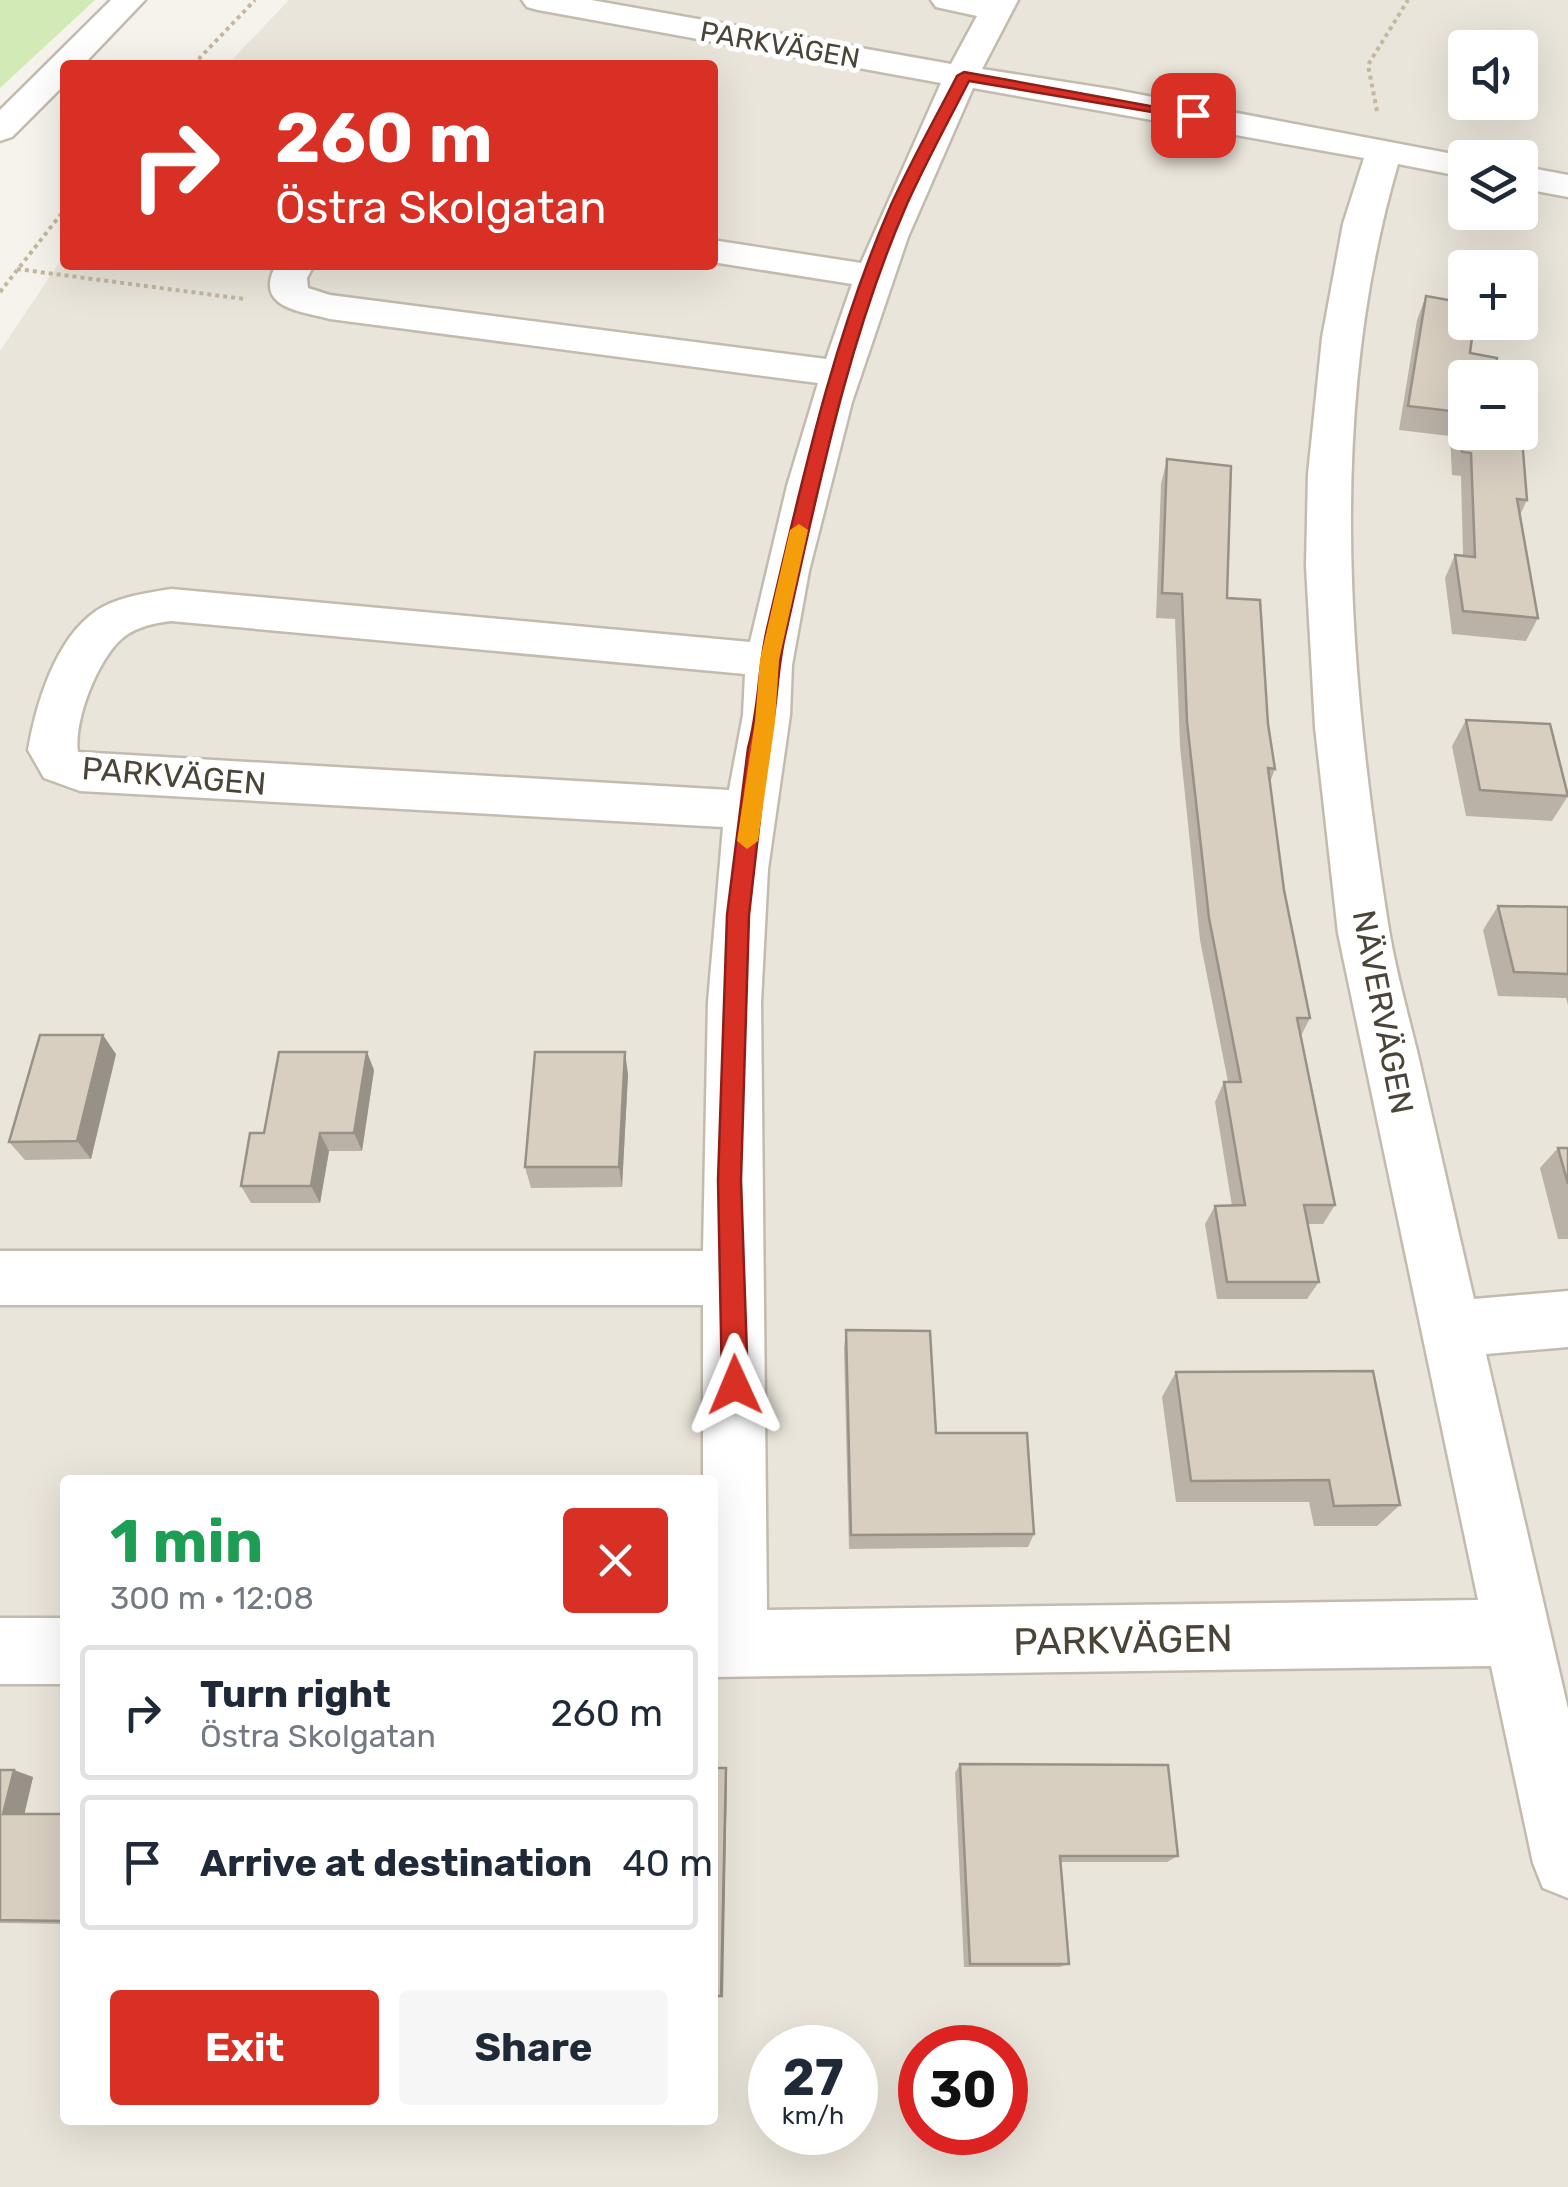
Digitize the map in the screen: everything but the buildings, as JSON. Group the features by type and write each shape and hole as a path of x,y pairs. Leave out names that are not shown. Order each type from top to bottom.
{"street":[{"path":"69,60 129,0"},
{"name":"PARKVÄGEN","path":"538,0 964,76"},
{"name":"PARKVÄGEN","path":"947,0 999,5 899,204 872,276 840,374 770,660 738,915 729,1180 736,1575 722,1644 1515,1632"},
{"path":"0,130 60,70"},
{"path":"964,76 1448,163"},
{"name":"NÄVERVÄGEN","path":"1384,151 1362,224 1342,338 1330,474 1328,566 1340,728 1364,932 1568,1863"},
{"path":"1538,180 1568,186"},
{"path":"718,253 872,276"},
{"path":"292,278 297,299 330,307 840,374"},
{"name":"PARKVÄGEN","path":"751,810 80,773 61,765 52,750 60,706 94,639 118,620 171,605 770,660"},
{"path":"0,1278 731,1278"},
{"path":"1449,1329 1568,1320"},
{"path":"0,1651 60,1652"}],"path":[{"path":"198,60 256,0"},
{"path":"1384,151 1368,65 1408,0"},
{"path":"0,292 60,215"},
{"path":"17,269 256,300 292,278"}],"shaded area":[{"path":"289,0 1568,0 1568,2187 0,2187 0,351 60,261 60,270 718,270 718,60 232,60"}],"green space":[{"path":"0,0 95,0 0,88"}],"slow traffic":[{"path":"747,841 770,660 799,530"}],"route":[{"path":"735,1385 729,1180 738,915 770,660 814,467 852,330 899,204 964,76 1193,115"}]}
